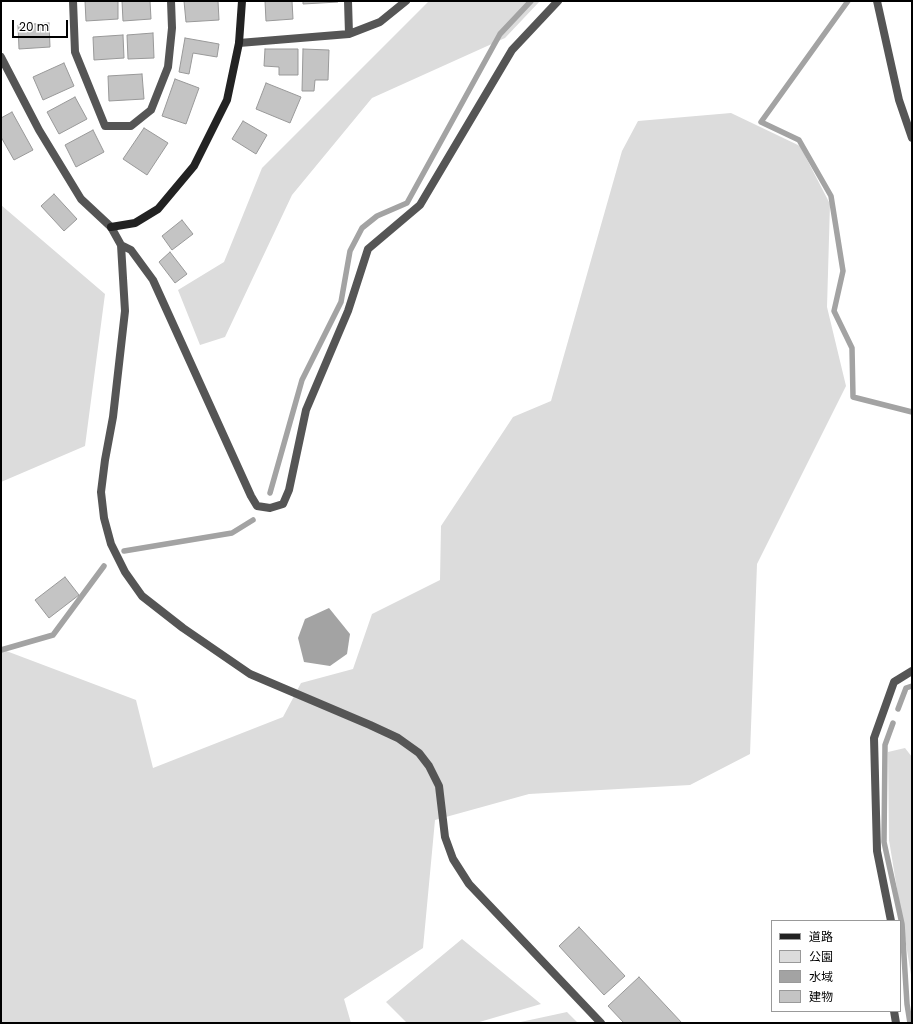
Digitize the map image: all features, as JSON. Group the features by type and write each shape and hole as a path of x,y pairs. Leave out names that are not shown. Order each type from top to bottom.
{"street":[{"path":"73,1 75,52 106,126 131,126 151,110 168,67 172,28 171,1"},
{"path":"110,227 134,223 158,209 194,166 227,100 239,43 242,1"},
{"path":"348,1 349,34"},
{"path":"239,43 349,34 380,22 406,1"},
{"path":"121,245 131,250 153,280 251,496 257,506 270,508 283,504 289,490 306,410 348,311 368,249 420,205 512,50 558,1"},
{"path":"877,1 900,100 912,138"},
{"path":"1,57 39,130 81,199 110,227 121,245 125,311 113,417 101,492 104,518 111,544 124,572 142,596 183,628 250,674 398,738 419,753 429,766 438,786 445,837 453,859 469,884 601,1023"},
{"path":"891,920 877,851 874,738 894,682 912,670"},
{"path":"894,1012 896,1023"}],"green space":[{"path":"429,1 540,1 505,38 372,98 292,195 225,337 200,345 178,290 224,262 262,168"},
{"path":"731,113 800,146 830,204 827,307 846,386 757,564 750,754 690,785 529,794 435,820 423,948 344,999 351,1023 1,1023 1,649 136,700 153,768 283,717 301,683 353,669 372,614 440,580 441,526 513,417 551,401 622,151 638,121"},
{"path":"1,205 105,294 85,446 1,482"},
{"path":"905,748 912,757 912,981 889,840 888,752"},
{"path":"462,939 541,1004 476,1023 407,1023 386,1002"},
{"path":"567,1012 578,1023 516,1023"}],"water":[{"path":"329,608 350,634 347,654 330,666 304,662 298,638 305,619"}],"building":[{"path":"85,1 118,1 118,19 86,21"},
{"path":"122,1 150,1 151,19 123,21"},
{"path":"184,1 218,1 219,20 186,22"},
{"path":"265,1 292,1 293,19 266,21"},
{"path":"303,1 338,1 338,2 303,4"},
{"path":"49,23 50,47 19,49 18,25"},
{"path":"153,33 154,58 128,59 127,35"},
{"path":"123,35 124,58 94,60 93,37"},
{"path":"185,38 219,44 217,57 193,53 189,74 179,72"},
{"path":"265,49 298,49 298,75 279,75 279,67 264,66"},
{"path":"303,49 329,50 328,80 315,80 314,91 302,91"},
{"path":"64,63 74,86 43,100 33,77"},
{"path":"142,74 144,99 109,101 108,76"},
{"path":"175,79 199,88 186,124 162,116"},
{"path":"266,83 301,97 290,123 256,109"},
{"path":"75,97 87,119 59,134 47,112"},
{"path":"12,112 33,150 14,160 1,137 1,118"},
{"path":"243,121 267,135 256,154 232,139"},
{"path":"144,128 168,143 147,175 123,159"},
{"path":"93,130 104,152 76,167 65,145"},
{"path":"54,194 77,219 64,231 41,206"},
{"path":"182,220 193,234 172,250 162,236"},
{"path":"170,252 187,274 175,283 159,262"},
{"path":"65,577 79,595 49,618 35,600"},
{"path":"579,927 625,976 604,995 559,946"},
{"path":"639,977 682,1023 624,1023 608,1006"}],"waterway":[{"path":"270,493 302,380 341,302 350,251 362,228 377,216 407,203 500,34 531,1"},
{"path":"848,1 761,122 799,140 831,196 843,271 834,311 852,348 853,397 912,412"},
{"path":"124,551 232,533 253,520"},
{"path":"1,650 53,635 104,566"},
{"path":"898,709 906,688 912,686"},
{"path":"893,723 885,745 884,842 902,924 907,1004 910,1023"}]}
